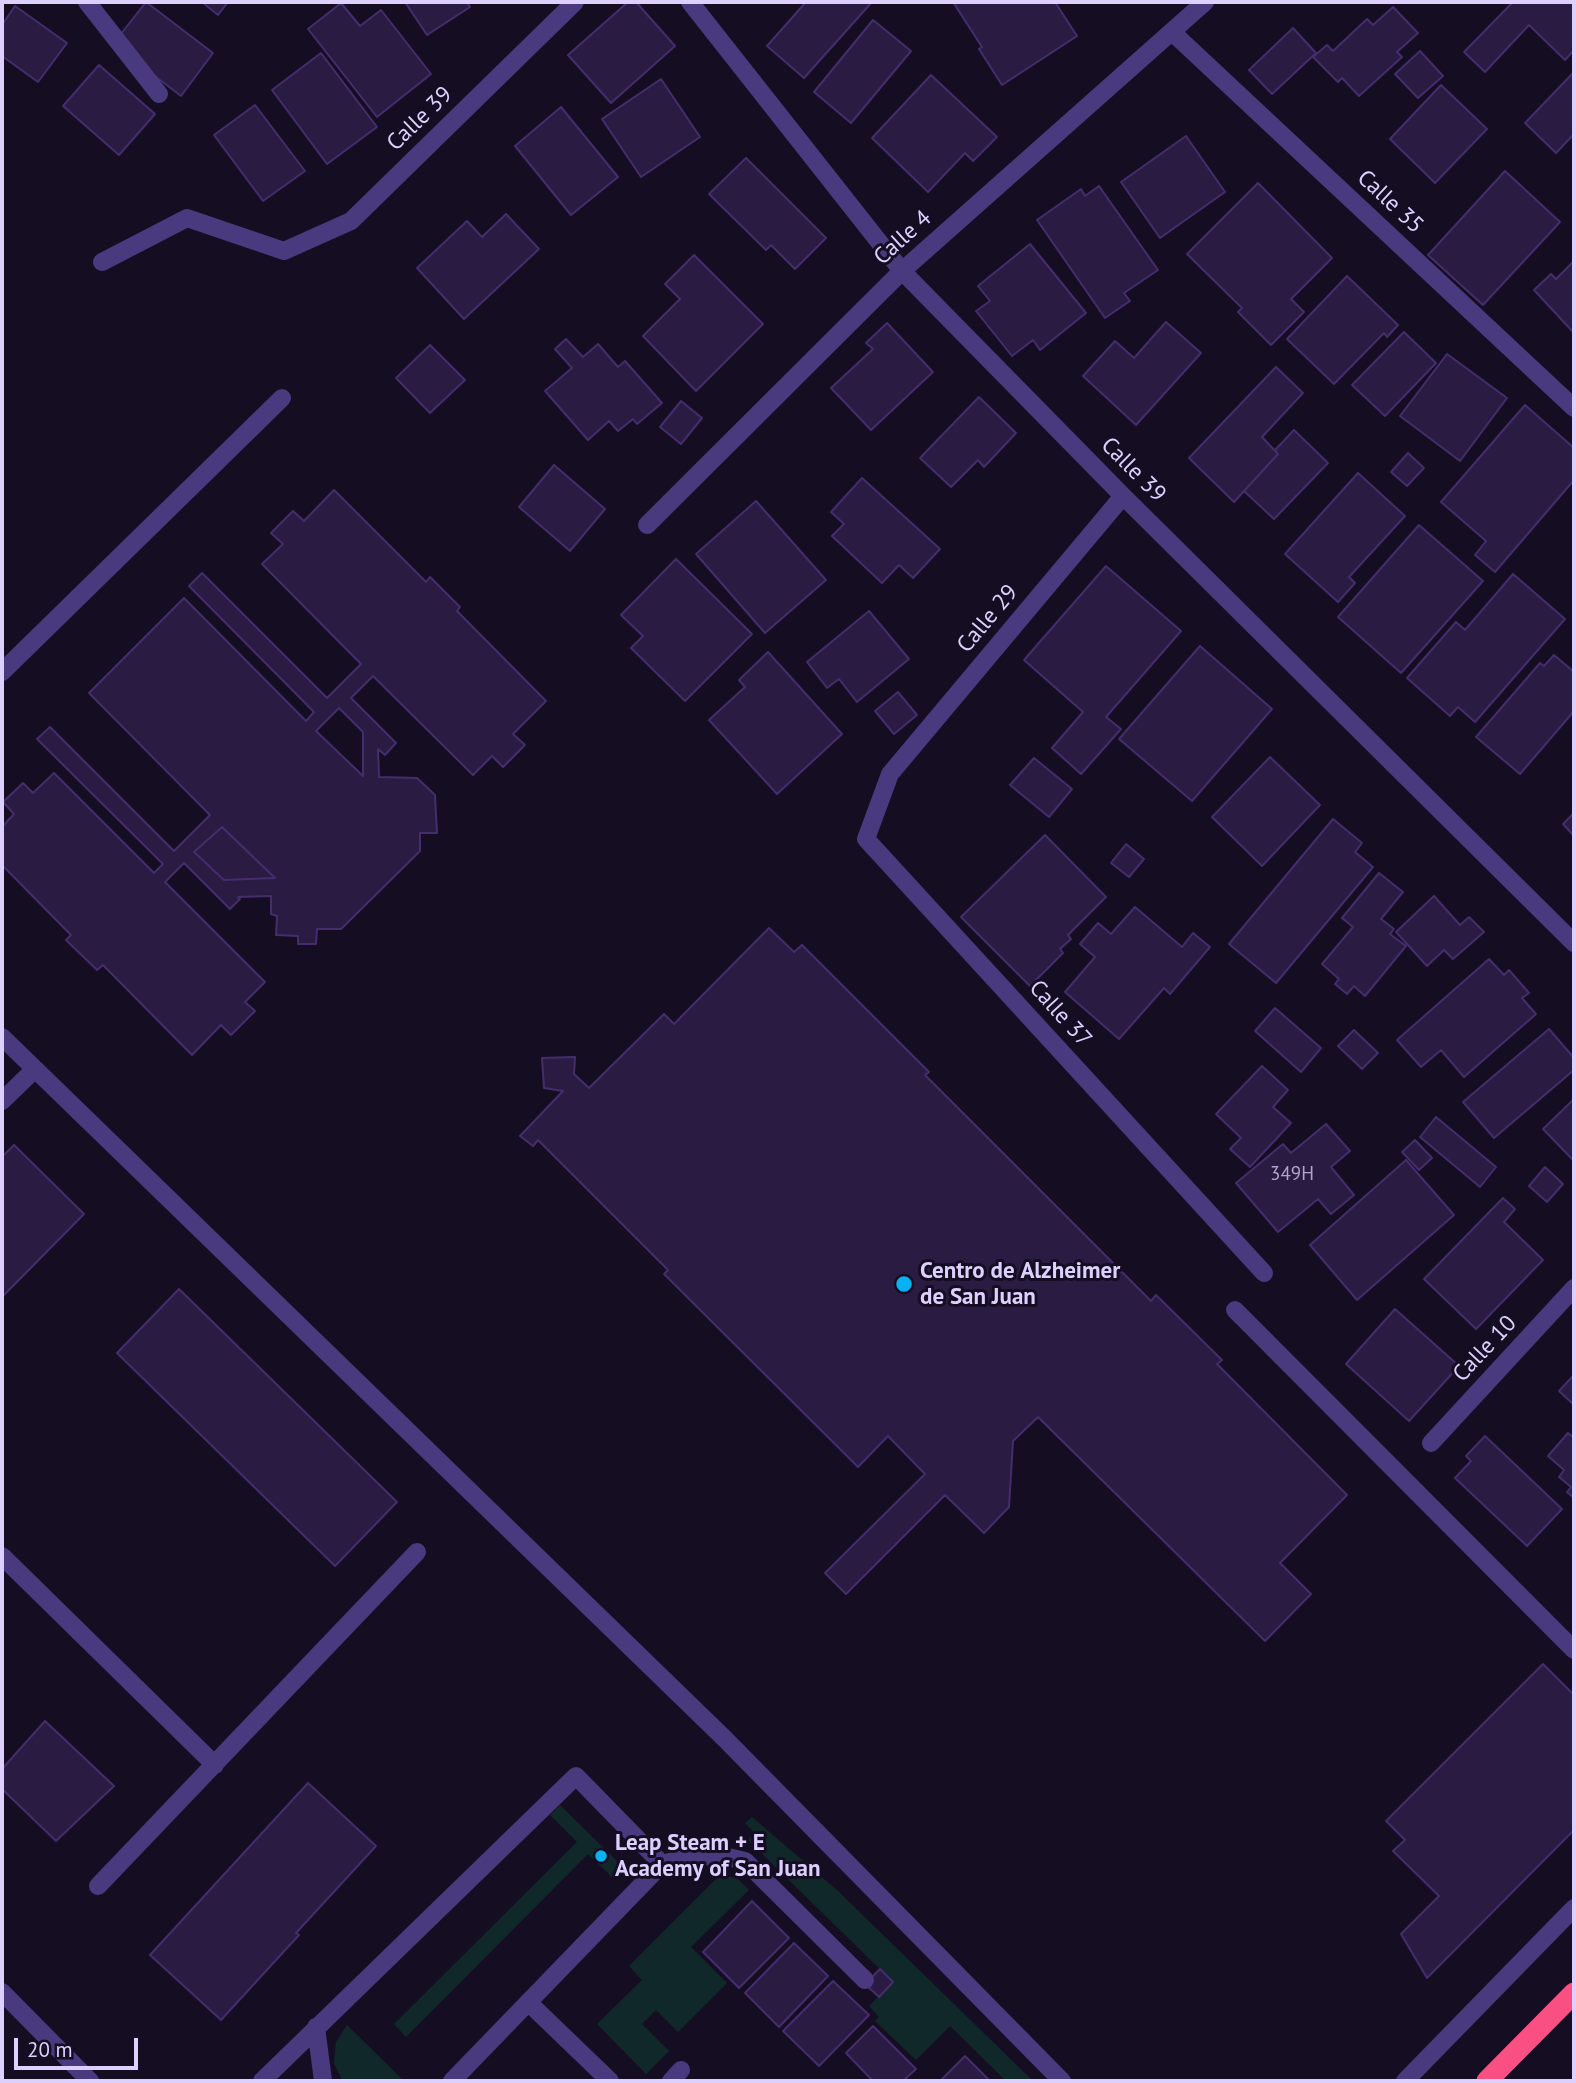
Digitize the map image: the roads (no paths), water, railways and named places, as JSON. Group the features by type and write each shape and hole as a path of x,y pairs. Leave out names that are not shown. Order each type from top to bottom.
{"highway":[{"path":"1487,2081 1574,1993"}],"street":[{"path":"87,2 159,94"},
{"name":"Calle 39","path":"102,262 187,218 285,251 351,221 575,2"},
{"name":"Calle 39","path":"690,2 902,271 1123,496 1574,943"},
{"name":"Calle 4","path":"647,525 902,271 1205,2"},
{"name":"Calle 35","path":"1172,32 1574,408"},
{"path":"2,672 282,398"},
{"name":"Calle 29","path":"890,774 1123,496"},
{"name":"Calle 37","path":"890,774 866,839 1264,1273"},
{"path":"2,1037 724,1738 1062,2081"},
{"path":"2,1101 34,1070"},
{"name":"Calle 10","path":"1432,1443 1574,1287"},
{"path":"1235,1310 1574,1650"},
{"path":"98,1886 417,1552"},
{"path":"2,1556 215,1765"},
{"path":"262,2081 576,1776 662,1864"},
{"path":"452,2081 662,1864 693,1856 728,1857 745,1861 865,1980"},
{"path":"1405,2081 1574,1908"},
{"path":"2,1992 90,2081"},
{"path":"529,2003 610,2081"},
{"path":"316,2027 323,2081"}],"place":[{"name":"Centro de Alzheimer de San Juan","path":"904,1284"},
{"name":"Leap Steam + E Academy of San Juan","path":"601,1856"}]}
